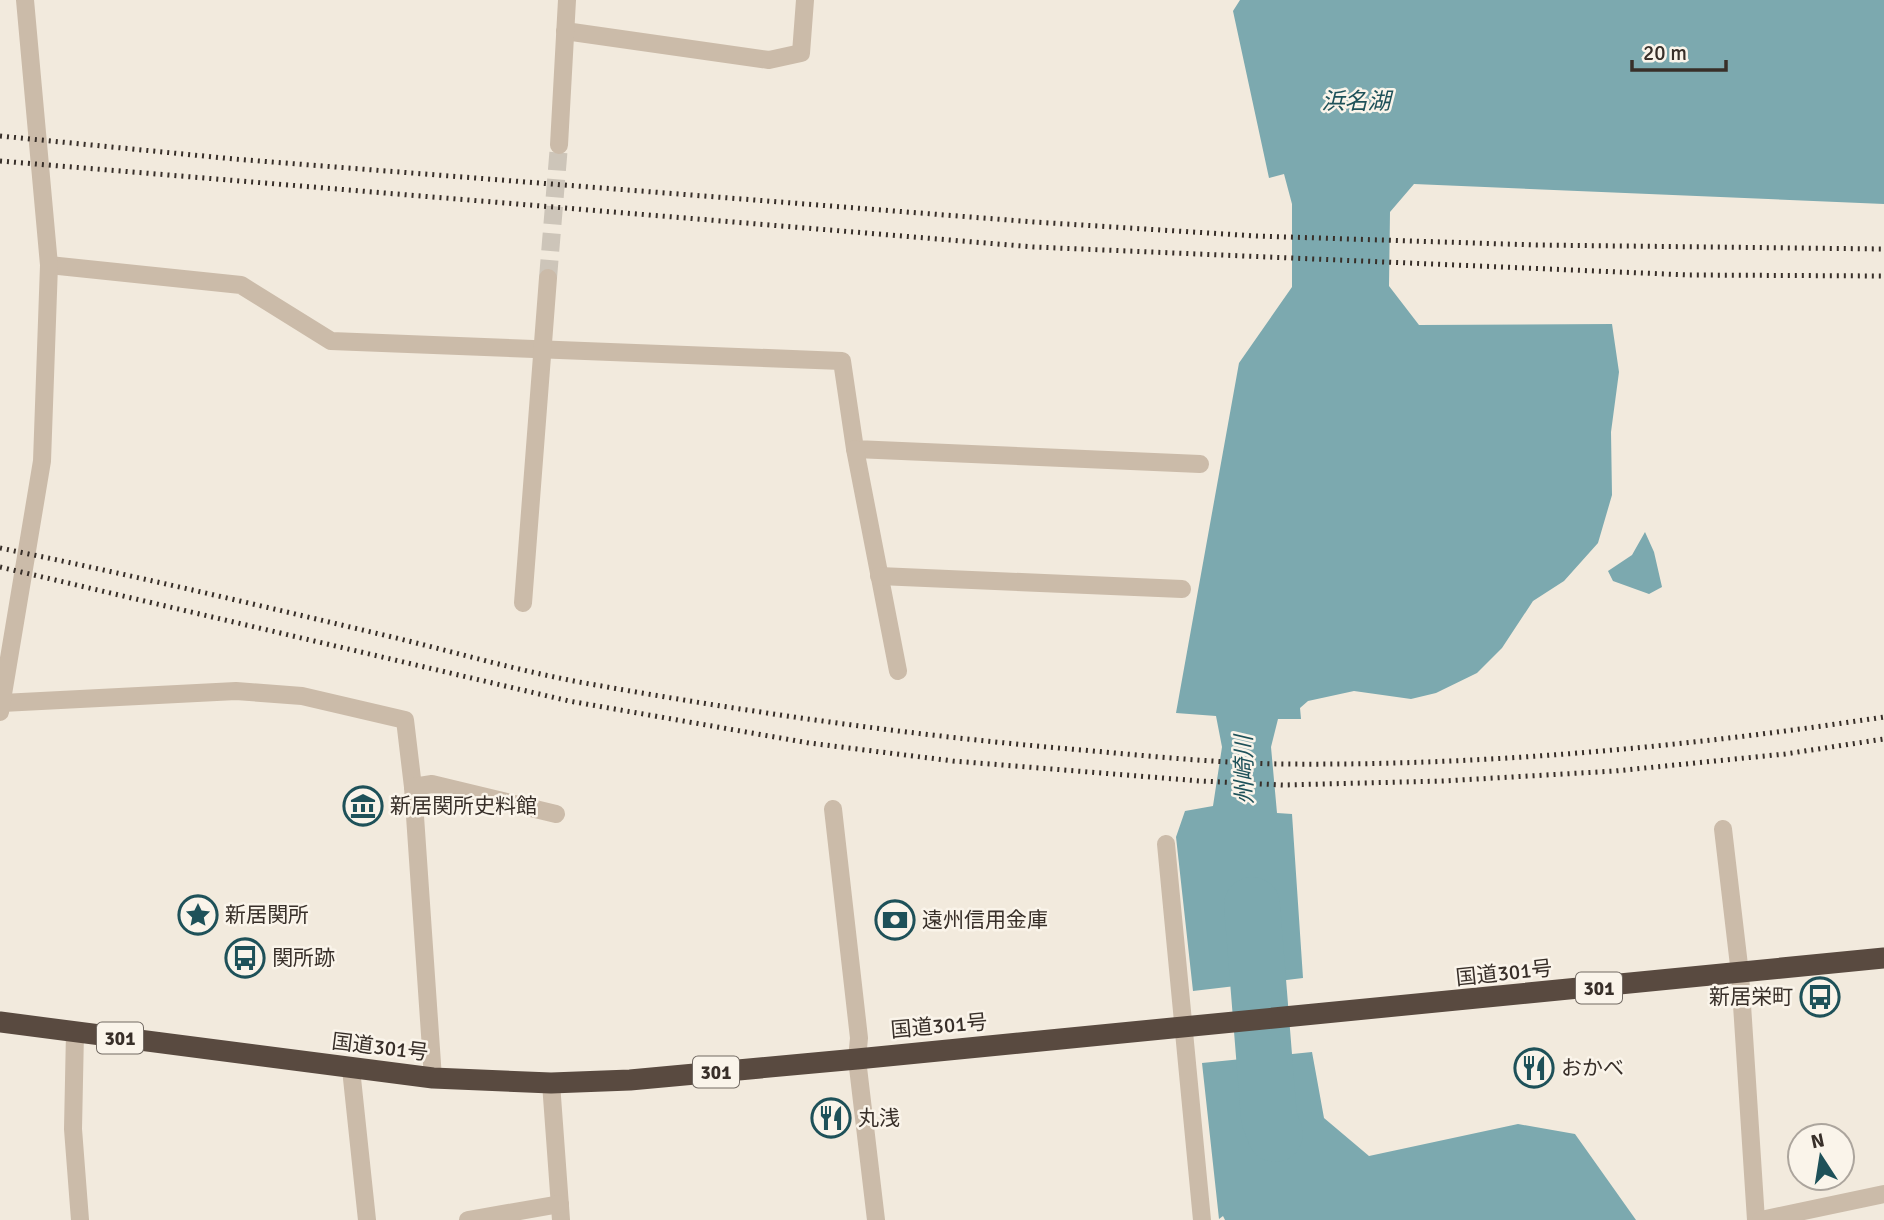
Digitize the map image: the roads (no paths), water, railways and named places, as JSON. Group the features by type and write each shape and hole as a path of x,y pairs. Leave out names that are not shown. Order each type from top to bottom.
{"highway":[{"name":"国道301号","path":"0,1022 351,1069 433,1078 551,1083 629,1080 858,1059 1884,958"}],"street":[{"path":"25,0 49,265 42,461 1,707 236,691 302,696 405,720 413,787 433,1078"},
{"path":"559,145 567,0"},
{"path":"565,31 769,60 801,53 805,0"},
{"path":"49,265 241,285 331,341 842,361 855,449 898,671"},
{"path":"523,603 548,278"},
{"path":"855,449 1200,464"},
{"path":"879,576 1182,589"},
{"path":"413,787 432,784 556,814"},
{"path":"833,809 876,1220"},
{"path":"1723,829 1740,974 1759,1220 1884,1194"},
{"path":"1166,844 1187,1028 1202,1220"},
{"path":"75,1032 73,1129 80,1220"},
{"path":"351,1069 367,1220"},
{"path":"468,1220 561,1212 551,1083"}],"water":[{"name":"浜名湖","path":"1240,0 1884,0 1884,204 1414,184 1390,212 1389,286 1419,325 1612,324 1619,372 1611,432 1612,495 1598,543 1564,581 1533,601 1502,648 1477,673 1436,693 1411,699 1354,691 1308,701 1300,708 1301,719 1278,719 1271,747 1277,813 1292,814 1303,978 1193,991 1176,837 1185,811 1213,806 1222,747 1216,716 1176,713 1239,363 1292,287 1292,204 1284,174 1269,178 1233,11"},
{"path":"1645,532 1654,552 1662,587 1649,594 1613,581 1608,571 1632,555"},
{"path":"1312,1052 1324,1118 1369,1156 1518,1124 1575,1134 1636,1220 1225,1220 1223,1216 1219,1219 1202,1063"}],"waterway":[{"name":"州崎川","path":"1252,905 1269,1118 1275,1134"}],"tunnel":[{"path":"548,278 559,145"}],"railway":[{"path":"0,136 234,159 1034,222 1256,236 1536,245 1884,249"},
{"path":"0,161 1034,247 1689,275 1884,276"},
{"path":"0,548 197,591 579,682 830,722 956,738 1132,755 1283,764 1433,762 1660,746 1884,717"},
{"path":"0,567 569,701 809,743 953,761 1283,785 1443,781 1615,771 1785,754 1884,739"}],"place":[{"name":"新居関所史料館","path":"363,806"},
{"name":"新居関所","path":"198,915"},
{"name":"遠州信用金庫","path":"895,920"},
{"name":"関所跡","path":"245,958"},
{"name":"新居栄町","path":"1820,997"},
{"name":"おかべ","path":"1534,1068"},
{"name":"丸浅","path":"831,1118"}]}
